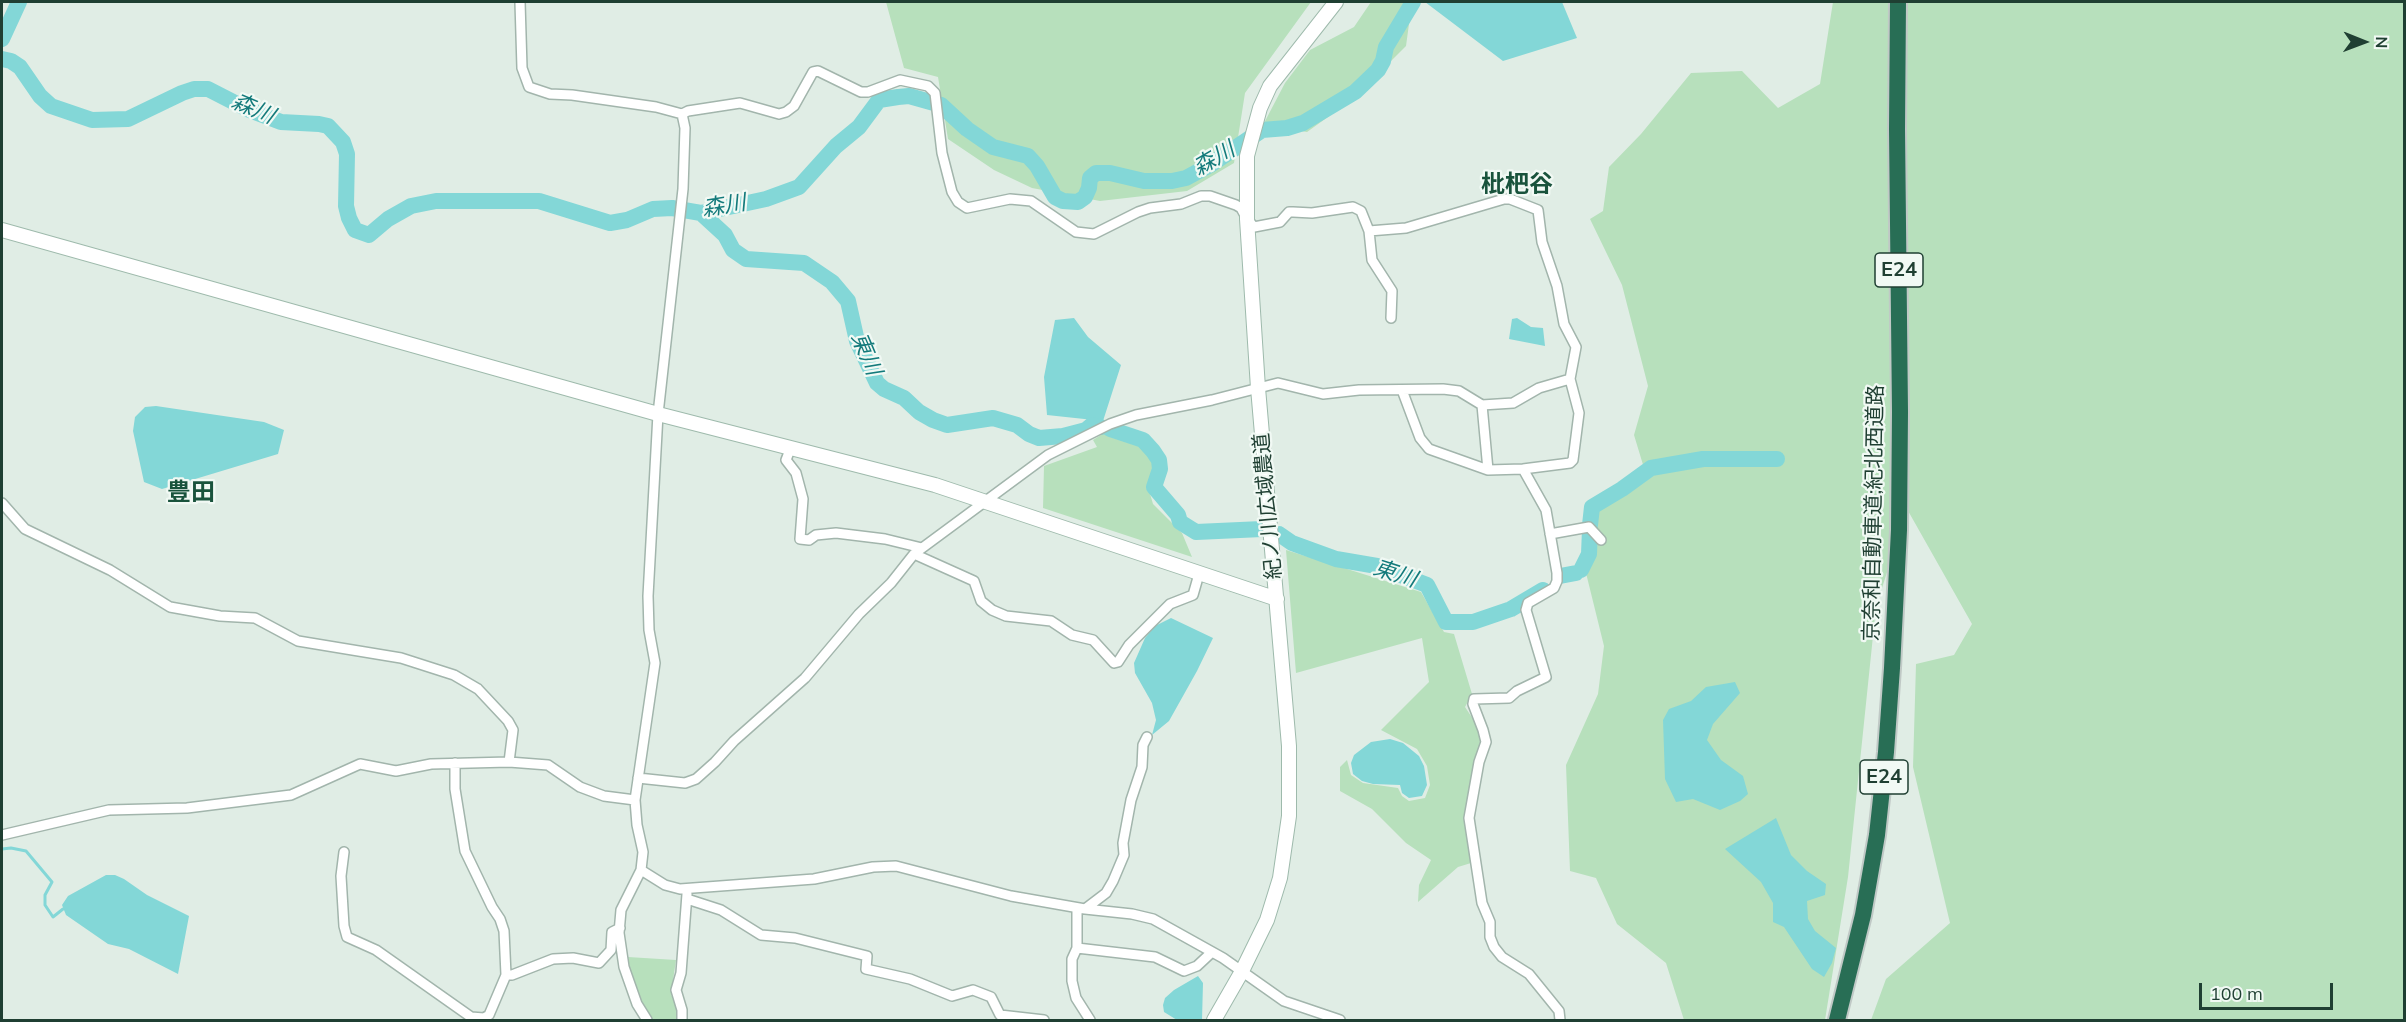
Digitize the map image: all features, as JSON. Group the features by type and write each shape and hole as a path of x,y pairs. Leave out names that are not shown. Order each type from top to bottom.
{"highway":[{"name":"京奈和自動車道;紀北西道路","path":"1838,1020 1863,915 1877,835 1886,753 1899,530 1898,2"}],"street":[{"path":"520,2 522,68 529,87 550,94 656,107 682,114 688,111 740,103 779,114 794,106 808,78 813,72 818,71 861,92 868,92 900,80 928,87 935,93 942,153 949,183 952,192 967,208 1010,199 1031,201 1071,230 1094,234 1138,212 1181,204 1201,196 1236,205 1241,208 1254,227 1280,222 1289,212 1312,213 1353,207 1361,211 1369,231 1372,260 1392,291 1391,318"},
{"name":"紀ノ川広域農道","path":"1214,1020 1241,973 1267,920 1280,878 1289,816 1289,747 1258,388 1247,219 1247,156 1260,108 1270,86 1336,2"},
{"path":"647,1020 637,1004 624,967 620,928 621,910 641,870 643,852 636,825 634,800 655,663 649,630 648,596 658,414 679,208 683,189 685,128 682,114"},
{"path":"1369,231 1406,228 1504,199 1510,199 1538,210 1542,242 1557,286 1564,324 1576,347 1570,379 1579,413 1573,460 1570,463 1523,469 1488,470 1426,447 1402,390"},
{"path":"2,230 658,414 790,447 984,501 1277,599"},
{"path":"638,778 685,783 696,779 734,741 805,678 859,614 891,583 918,551 1048,455 1110,424 1136,415 1212,400 1278,383 1310,392 1334,394 1359,390 1443,389 1459,391 1482,405 1513,403 1539,388 1570,379"},
{"path":"1482,405 1488,470"},
{"path":"790,447 786,460 796,473 803,499 800,539 809,540 816,535 836,533 885,539 918,551 974,580 981,601 992,610 1006,616 1052,621 1072,635 1093,640 1107,659 1114,663 1118,662 1129,645 1170,604 1193,596 1199,574"},
{"path":"1523,469 1546,510 1557,581 1554,588 1528,603 1526,610 1546,677 1517,691 1509,698 1474,699 1473,705 1486,742 1479,762 1469,818 1482,903 1490,922 1490,938 1494,947 1502,957 1528,974 1559,1011 1560,1020"},
{"path":"2,504 25,529 110,570 170,607 220,616 255,618 298,641 401,658 454,675 478,689 508,721 513,730 509,762"},
{"path":"2,517 11,513"},
{"path":"1550,534 1589,527 1601,540"},
{"path":"1081,909 1106,893 1124,855 1123,843 1131,800 1142,767 1143,745 1147,738"},
{"path":"2,835 109,810 186,808 291,795 360,764 396,771 431,764 509,762 548,765 588,790 604,796 634,800"},
{"path":"344,852 341,876 344,926 347,937 376,950 459,1016 484,1018 489,1015 506,975 504,931 465,851 455,789 454,764"},
{"path":"687,894 814,879 873,867 896,866 1011,896 1154,919 1212,952 1284,1001 1340,1020"},
{"path":"641,870 665,885 721,910 761,935 795,938 867,956 866,969 910,979 952,996 973,990 991,997 1000,1015 1044,1020"},
{"path":"682,1020 682,1010 676,990 681,973 687,894"},
{"path":"1081,909 1077,948 1072,959 1072,981 1076,998 1090,1020"},
{"path":"506,975 512,975 552,959 573,958 599,963 611,950 612,932 620,928"},
{"path":"1077,948 1155,957 1184,971 1197,966 1212,952"}],"green space":[{"path":"886,2 1311,2 1245,93 1234,163 1187,191 1100,201 1032,188 994,170 948,139 938,77 904,68"},
{"path":"1371,2 1412,2 1406,46 1353,99 1307,132 1263,125 1285,83 1310,50 1354,27"},
{"path":"1833,2 2404,2 2404,1020 1871,1020 1886,979 1950,923 1913,767 1916,664 1954,655 1972,624 1907,509 1876,607 1848,877 1825,1020 1684,1020 1666,963 1617,924 1596,878 1570,871 1566,765 1598,694 1604,646 1586,573 1593,521 1602,492 1621,485 1644,468 1634,435 1648,386 1622,285 1590,219 1603,211 1609,167 1641,134 1691,73 1742,71 1778,108 1820,84"},
{"path":"1104,433 1139,443 1150,453 1155,463 1154,476 1148,487 1153,504 1182,533 1192,557 1043,508 1044,466 1097,447 1093,440"},
{"path":"1286,550 1421,592 1444,632 1454,634 1472,694 1465,707 1477,725 1481,742 1474,762 1465,816 1471,863 1458,867 1418,902 1419,885 1431,860 1406,843 1372,809 1340,791 1340,767 1347,760 1351,775 1363,783 1398,788 1402,796 1409,801 1425,798 1430,785 1427,766 1417,749 1381,730 1429,682 1422,638 1296,673"},
{"path":"628,957 676,960 671,994 678,1013 677,1020 652,1020 640,999 631,975"}],"water":[{"path":"1425,2 1562,2 1577,38 1503,61"},
{"path":"1074,318 1088,337 1121,365 1103,421 1047,415 1044,377 1055,320"},
{"path":"1517,318 1531,327 1543,328 1545,346 1509,339 1512,319"},
{"path":"156,406 264,422 284,430 278,454 162,489 144,482 133,431 135,417 145,407"},
{"path":"1171,618 1213,638 1169,721 1152,735 1156,720 1152,703 1135,673 1134,663 1145,638 1155,626"},
{"path":"1735,682 1740,693 1713,724 1707,740 1721,760 1743,776 1748,794 1740,801 1720,810 1693,799 1676,802 1665,779 1663,720 1669,709 1691,701 1706,687"},
{"path":"1390,739 1403,743 1419,756 1424,766 1427,785 1422,796 1409,798 1402,793 1400,785 1373,784 1362,781 1353,774 1351,763 1354,755 1371,742"},
{"path":"1776,818 1791,855 1807,871 1826,884 1825,895 1807,901 1808,919 1815,931 1836,948 1832,963 1824,977 1812,969 1784,927 1773,922 1773,903 1761,882 1725,849"},
{"path":"106,875 115,875 124,879 147,895 189,916 178,974 129,949 108,944 66,915 62,905 68,896"},
{"path":"1198,976 1203,983 1202,1020 1177,1020 1164,1012 1165,998"}],"waterway":[{"path":"2,39 19,2"},
{"name":"森川","path":"2,59 11,61 20,67 40,96 51,106 92,120 128,119 182,93 194,89 208,89 247,109 281,122 328,126 343,142 347,154 346,206 349,218 355,230 369,235 388,219 411,206 436,201 539,201 610,223 627,220 653,209 672,208 701,213 766,199 799,187 836,146 859,127 879,100 909,96 941,105 967,129 993,147 1028,156 1037,166 1055,197 1063,201 1078,202 1085,197 1090,178 1096,173 1110,173 1144,181 1172,181 1186,178 1210,165 1262,130 1287,128 1303,123 1355,92 1378,70 1386,47 1413,2"},
{"name":"東川","path":"701,213 725,235 733,250 746,259 804,263 832,282 848,301 857,341 877,383 884,389 904,398 919,412 933,420 947,425 993,418 1017,425 1039,438 1063,436 1086,430 1092,425 1101,427"},
{"name":"東川","path":"1110,429 1143,440 1153,451 1159,460 1160,469 1154,487 1178,515 1180,522 1196,532 1262,529"},
{"name":"東川","path":"1590,525 1592,507 1651,468 1703,459 1777,459"},
{"name":"東川","path":"1581,570 1589,554 1590,529"},
{"name":"東川","path":"1279,534 1292,543 1336,559 1377,566 1427,585 1446,622 1473,622 1511,609 1543,590"},
{"name":"東川","path":"1560,576 1576,573"},
{"path":"2,849 26,851 52,882 45,895 45,905 53,917 63,909"}],"district":[{"name":"枇杷谷","path":"1517,185"},
{"name":"豊田","path":"191,493"}]}
